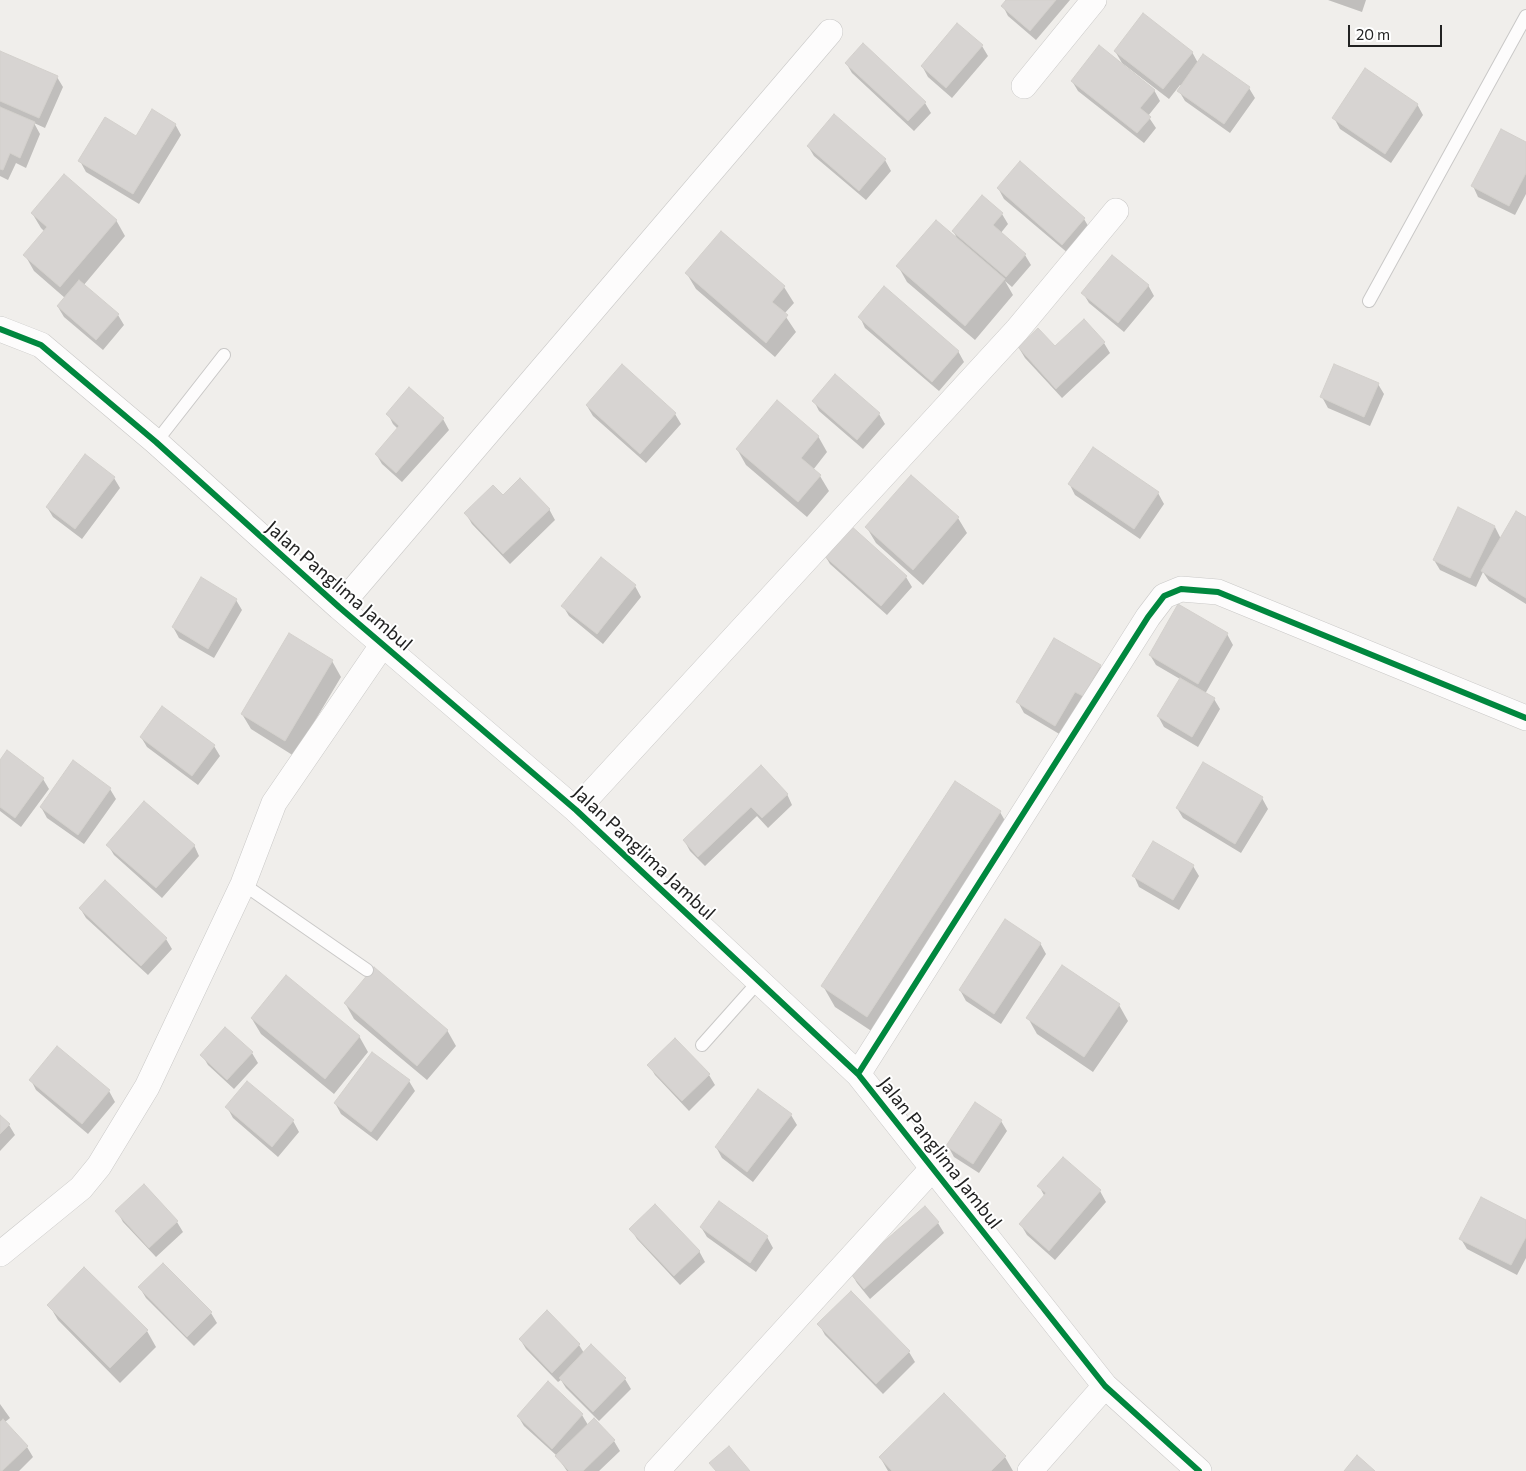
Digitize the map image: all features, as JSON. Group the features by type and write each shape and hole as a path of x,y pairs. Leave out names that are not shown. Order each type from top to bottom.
{"street":[{"path":"1024,86 1094,0"},
{"path":"339,607 830,32"},
{"path":"576,810 1017,330 1116,211"},
{"name":"Jalan Panglima Jambul","path":"0,329 41,345 156,442 339,607 576,810 858,1074 1105,1386 1199,1471"},
{"path":"858,1074 1148,617 1164,596 1181,589 1218,592 1526,718"},
{"path":"0,1254 81,1188 100,1166 147,1087 243,884 274,803 383,644"},
{"path":"657,1471 932,1169"},
{"path":"1030,1471 1105,1386"}],"lane":[{"path":"1369,301 1526,16"},
{"path":"156,442 224,355"},
{"path":"243,884 366,970"},
{"path":"702,1045 759,981"}],"building":[{"path":"1006,0 1056,0 1030,31 1001,6"},
{"path":"1143,13 1193,52 1163,89 1114,51"},
{"path":"957,23 983,45 946,88 921,66"},
{"path":"863,43 926,102 908,121 845,63"},
{"path":"1099,45 1155,90 1140,108 1151,117 1137,133 1071,81"},
{"path":"0,51 58,76 39,118 0,101"},
{"path":"1203,54 1250,87 1224,124 1177,91"},
{"path":"1365,68 1418,104 1385,154 1332,118"},
{"path":"0,107 35,122 20,158 10,153 3,170 0,169"},
{"path":"152,109 176,124 133,194 78,161 105,117 136,136"},
{"path":"834,114 886,159 859,191 807,146"},
{"path":"1501,129 1526,142 1526,173 1509,206 1471,186"},
{"path":"1020,161 1085,218 1062,245 997,188"},
{"path":"64,174 117,220 60,287 23,255 47,227 31,213"},
{"path":"982,195 1003,213 993,225 1026,254 1006,277 952,231"},
{"path":"936,220 1005,279 965,326 896,266"},
{"path":"721,231 785,286 772,302 788,315 766,343 685,273"},
{"path":"1112,255 1149,285 1118,323 1081,293"},
{"path":"79,280 119,314 96,340 57,306"},
{"path":"884,286 959,351 932,382 858,317"},
{"path":"1084,319 1105,342 1056,389 1018,347 1038,328 1055,346"},
{"path":"622,364 676,413 640,454 586,405"},
{"path":"1334,364 1379,383 1364,417 1320,397"},
{"path":"835,374 880,413 857,440 812,401"},
{"path":"409,387 444,418 396,473 375,454 399,426 386,414"},
{"path":"777,400 819,436 801,458 821,475 798,502 736,449"},
{"path":"1093,447 1159,492 1134,529 1068,484"},
{"path":"85,454 115,477 75,529 46,507"},
{"path":"911,475 959,517 913,570 865,527"},
{"path":"520,478 550,509 503,554 464,513 493,485 503,495"},
{"path":"1458,507 1495,526 1470,578 1433,560"},
{"path":"1516,511 1526,517 1526,598 1481,571"},
{"path":"849,524 907,576 881,606 822,554"},
{"path":"601,557 636,585 597,634 561,606"},
{"path":"201,577 237,599 208,649 172,627"},
{"path":"1178,604 1228,633 1198,684 1149,655"},
{"path":"289,633 333,660 285,741 241,714"},
{"path":"1054,638 1101,665 1083,696 1075,692 1055,726 1016,702"},
{"path":"1180,678 1215,698 1192,737 1157,716"},
{"path":"162,706 215,745 192,776 140,737"},
{"path":"7,750 44,778 15,818 0,807 0,760"},
{"path":"73,760 111,788 78,835 40,807"},
{"path":"1203,762 1263,797 1235,844 1176,808"},
{"path":"761,765 788,794 762,818 751,807 698,857 683,840"},
{"path":"955,781 1001,811 867,1017 821,986"},
{"path":"144,801 195,845 156,888 106,845"},
{"path":"1153,841 1194,865 1173,900 1132,876"},
{"path":"105,880 167,938 141,966 79,908"},
{"path":"1005,919 1041,943 994,1014 959,990"},
{"path":"1062,965 1120,1004 1084,1057 1026,1018"},
{"path":"374,967 448,1030 417,1066 344,1003"},
{"path":"286,975 360,1036 325,1079 251,1018"},
{"path":"225,1027 253,1052 227,1080 200,1055"},
{"path":"675,1038 710,1074 682,1101 647,1065"},
{"path":"57,1046 110,1090 82,1124 29,1080"},
{"path":"372,1052 410,1080 371,1132 334,1103"},
{"path":"247,1081 294,1120 272,1147 225,1107"},
{"path":"758,1089 792,1114 747,1172 715,1147"},
{"path":"975,1102 1002,1120 973,1164 946,1146"},
{"path":"0,1115 10,1124 0,1134"},
{"path":"1063,1157 1101,1190 1049,1251 1019,1224 1046,1193 1037,1186"},
{"path":"144,1184 178,1221 149,1248 115,1211"},
{"path":"1481,1197 1526,1220 1526,1237 1511,1265 1459,1239"},
{"path":"719,1201 768,1236 750,1263 700,1227"},
{"path":"655,1204 700,1251 674,1276 629,1229"},
{"path":"925,1206 939,1222 864,1289 849,1272"},
{"path":"163,1263 212,1312 187,1337 138,1287"},
{"path":"84,1267 148,1330 110,1368 47,1305"},
{"path":"851,1291 910,1351 876,1384 817,1324"},
{"path":"547,1310 580,1344 552,1373 519,1339"},
{"path":"591,1344 626,1378 593,1412 559,1378"},
{"path":"548,1381 583,1414 552,1449 517,1416"},
{"path":"944,1393 1006,1456 991,1471 892,1471 879,1457"},
{"path":"594,1418 615,1440 583,1471 569,1471 555,1456"},
{"path":"3,1419 28,1446 0,1471 0,1422"},
{"path":"729,1446 750,1471 716,1471 709,1463"},
{"path":"1357,1455 1375,1471 1344,1471"}],"cycle path":[{"path":"0,329 41,345 156,442 339,607 576,810 858,1074 1105,1386 1199,1471"},
{"path":"858,1074 1148,617 1164,596 1181,589 1218,592 1526,718"}]}
